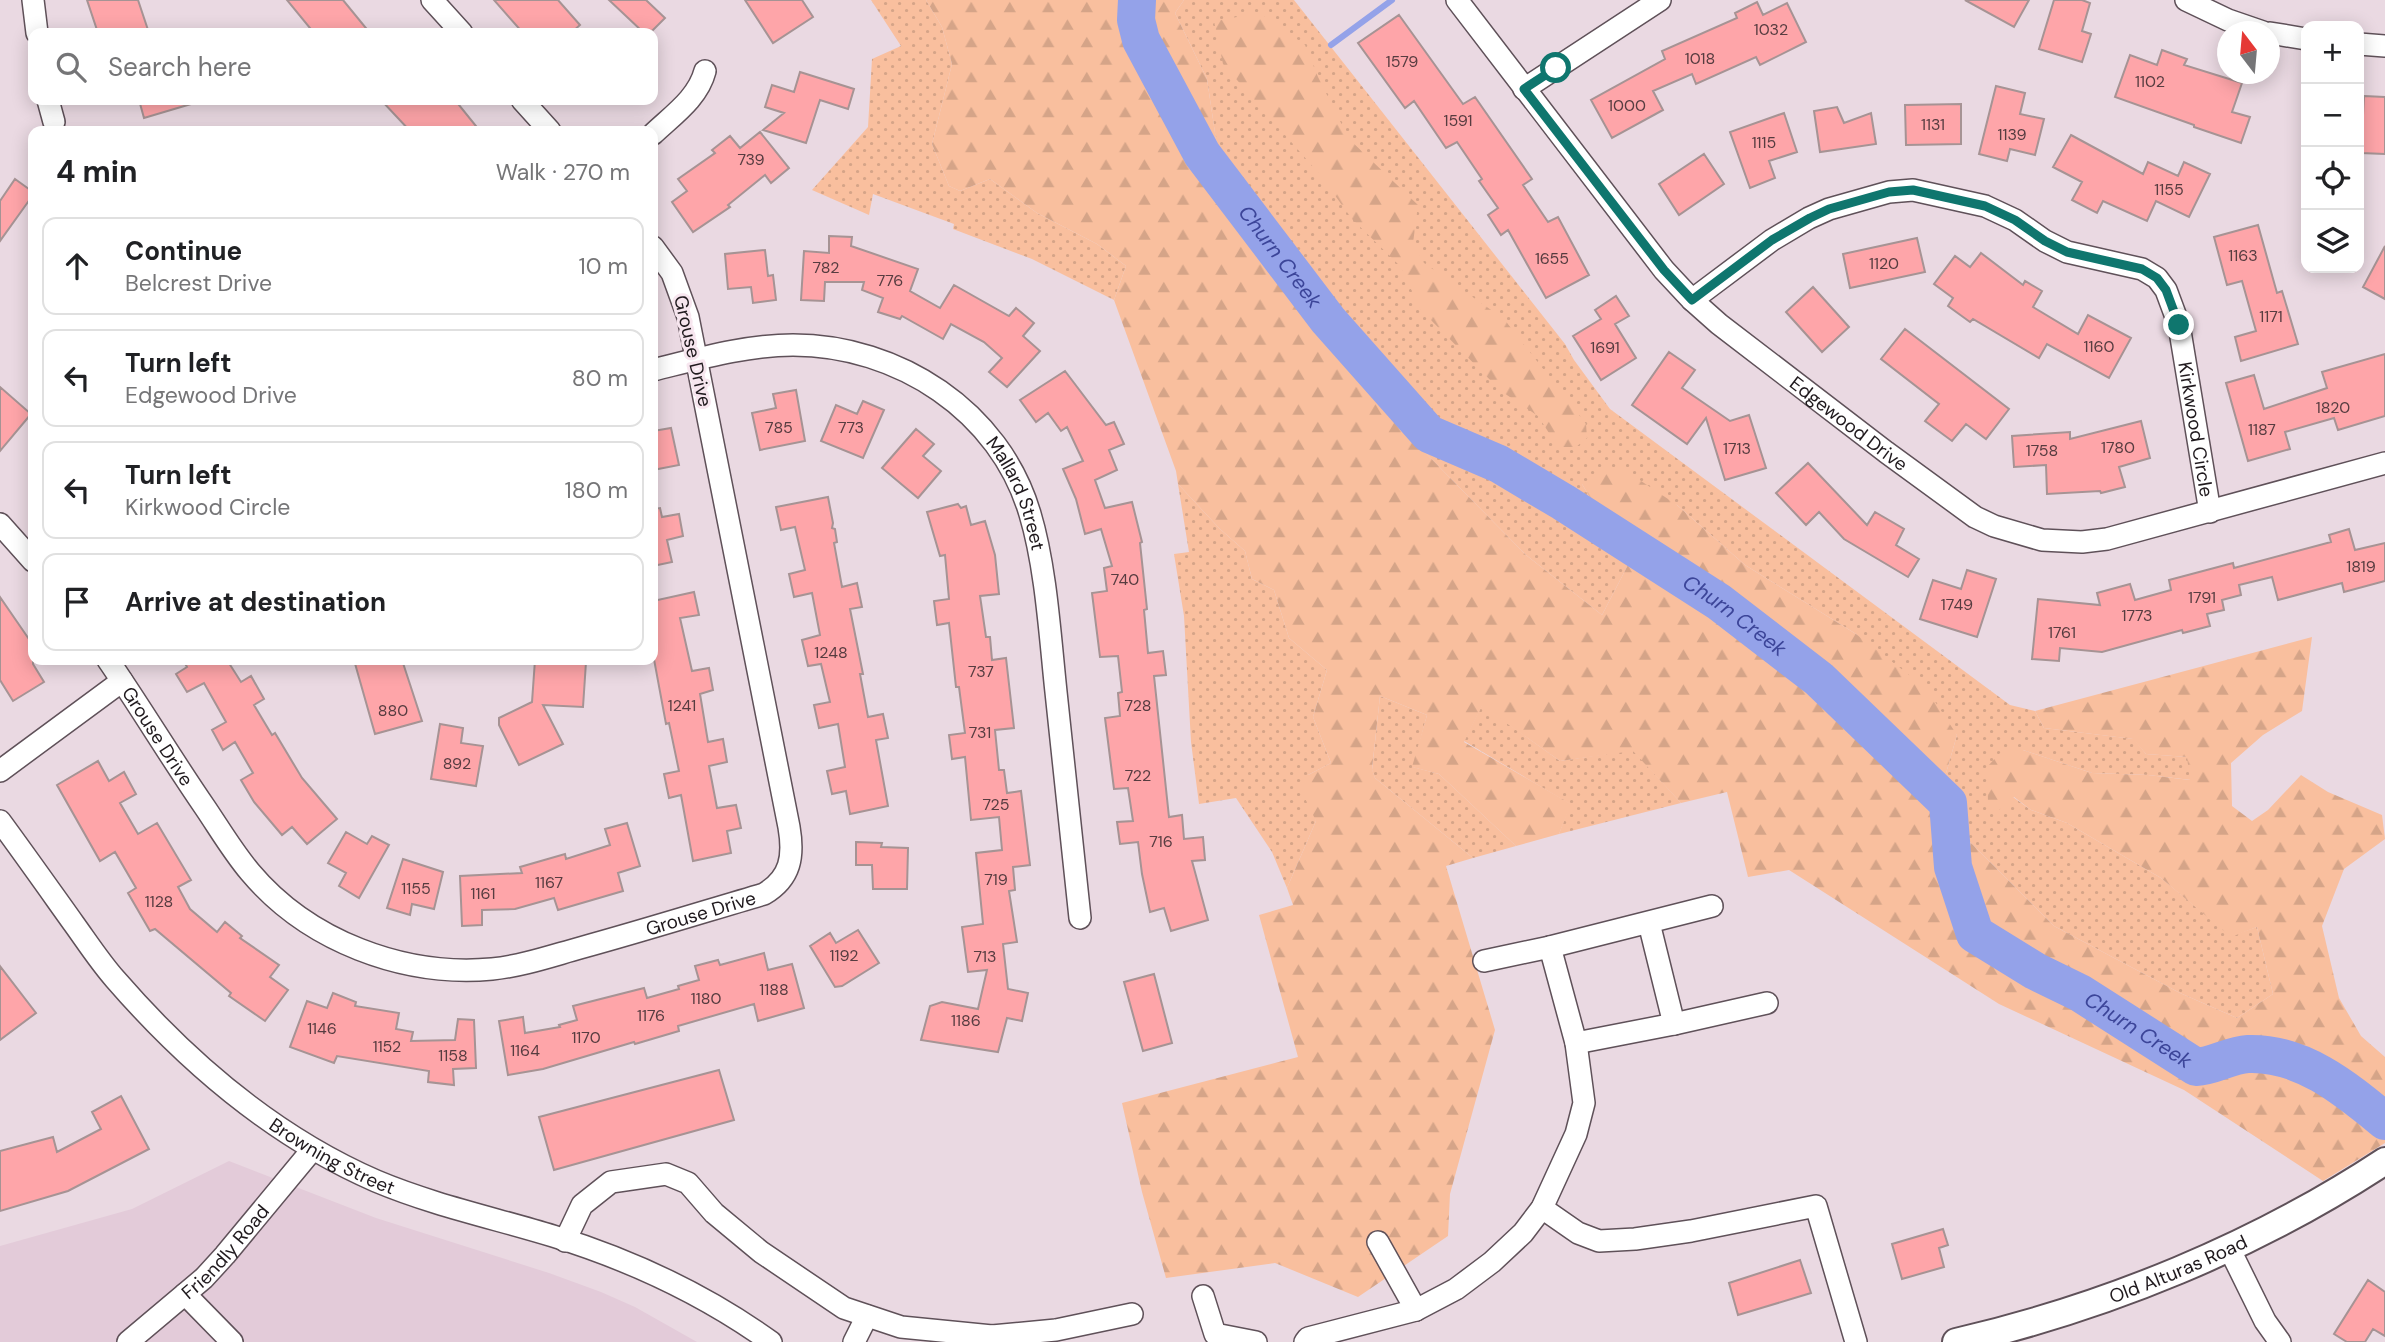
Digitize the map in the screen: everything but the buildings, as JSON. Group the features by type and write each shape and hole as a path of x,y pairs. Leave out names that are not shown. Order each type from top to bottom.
{"main road":[{"name":"Old Alturas Road","path":"1956,1342 2129,1290 2229,1248 2332,1193 2385,1161"}],"street":[{"path":"33,0 36,28"},
{"path":"432,0 457,28"},
{"name":"Edgewood Drive","path":"1457,0 1664,270 1692,300 1719,324 1975,517 1994,526 2042,540 2082,542 2121,536 2385,463"},
{"path":"1524,89 1660,0"},
{"path":"2186,0 2231,21"},
{"path":"2280,35 2301,38"},
{"path":"2364,44 2385,46"},
{"path":"658,129 693,96 702,83 705,71"},
{"path":"49,105 54,122"},
{"path":"527,105 545,126"},
{"name":"Kirkwood Circle","path":"1692,300 1772,240 1810,218 1829,209 1889,192 1913,190 1985,206 2015,220 2045,241 2067,252 2142,269 2157,278 2166,290 2179,325 2210,512"},
{"name":"Grouse Drive","path":"111,665 250,872 315,927 373,955 439,969 470,970 514,966 642,931 764,894 773,888 785,874 791,860 791,838 688,317 680,289 658,254"},
{"name":"Mallard Street","path":"658,369 751,349 794,345 836,348 868,356 914,374 945,394 970,415 1000,450 1021,491 1035,535 1048,620 1080,918"},
{"path":"0,524 28,555"},
{"path":"0,771 122,681"},
{"name":"Browning Street","path":"0,821 113,977 161,1029 257,1112 312,1150 429,1201 565,1241 673,1282 707,1300 771,1342"},
{"path":"1484,961 1713,906"},
{"path":"1649,923 1674,1024"},
{"path":"1305,1342 1308,1338 1416,1310 1456,1290 1523,1233 1542,1208 1576,1134 1584,1103 1576,1043 1550,947"},
{"path":"1576,1043 1767,1003"},
{"name":"Friendly Road","path":"128,1342 185,1294 225,1255 312,1150"},
{"path":"565,1241 582,1205 611,1182 666,1174 688,1183 714,1213 761,1252 844,1308 901,1327 994,1339 1057,1336 1132,1314"},
{"path":"1542,1208 1578,1233 1599,1241 1691,1231 1816,1206 1856,1342"},
{"path":"1378,1242 1416,1310"},
{"path":"2229,1248 2266,1321 2280,1342"},
{"path":"185,1294 232,1342"},
{"path":"1203,1296 1215,1334 1256,1342"},
{"path":"854,1342 867,1316"}],"shaded area":[{"path":"229,1161 376,1218 601,1292 635,1307 697,1342 0,1342 0,1246 132,1209"}],"green space":[{"path":"871,0 926,0 942,27 952,64 932,144 949,186 960,191 990,179 1037,213 1097,244 1126,266 1114,300 1032,259 953,229 954,224 873,194 869,215 812,190 868,127 872,59 901,46"},
{"path":"926,0 1184,0 1175,13 1207,79 1225,200 1402,429 1526,555 1602,615 1629,563 1582,484 1602,471 1623,469 1677,505 1745,565 1856,634 1926,688 1957,735 1936,808 2054,926 2180,993 2237,1018 2273,994 2257,927 2231,937 2161,878 2067,823 2031,810 2014,797 1997,812 1988,802 1987,767 2002,751 2023,750 2092,773 2190,780 2187,757 2146,754 2133,739 2044,728 2035,711 2312,637 2302,711 2263,735 2231,763 2232,806 2252,821 2268,810 2301,775 2328,792 2382,815 2385,839 2344,869 2322,926 2339,998 2361,1036 2385,1057 2385,1143 2323,1181 2184,1090 1999,1004 1789,870 1748,877 1727,792 1681,803 1633,751 1560,761 1482,706 1464,742 1571,804 1559,834 1516,846 1439,774 1412,767 1427,715 1380,696 1372,769 1375,778 1473,858 1446,866 1495,1030 1450,1194 1448,1236 1358,1297 1275,1263 1166,1278 1142,1192 1122,1103 1298,1057 1259,915 1293,905 1287,888 1316,821 1301,790 1308,775 1331,763 1313,717 1327,670 1289,638 1274,590 1252,579 1245,551 1220,529 1178,484 1176,471 1114,300 1126,266 1097,244 1037,213 990,179 960,191 949,186 932,144 952,64 942,27"},
{"path":"1184,0 1294,0 1565,344 1610,409 2010,705 2035,711 2044,728 2134,739 2146,754 2188,757 2191,780 2092,773 2023,750 2013,797 2031,810 2067,823 2161,878 2231,936 2257,927 2273,994 2237,1018 2180,993 2054,926 1936,808 1957,735 1856,634 1745,565 1677,505 1582,484 1629,563 1602,615 1526,555 1402,429 1225,200 1207,79 1175,13"},
{"path":"1260,13 1305,45 1349,139 1418,205 1413,243 1424,263 1504,319 1586,424 1587,438 1576,447 1558,447 1538,416 1501,391 1421,310 1400,266 1352,219 1321,176 1223,64 1214,21"},
{"path":"1178,484 1220,529 1245,551 1252,579 1274,590 1289,638 1327,670 1313,717 1331,763 1308,775 1316,821 1287,888 1272,852 1236,798 1199,804 1191,742 1184,616 1174,554 1189,552"},
{"path":"1380,696 1427,715 1413,767 1439,774 1516,846 1473,858 1375,778 1372,770"},
{"path":"1482,705 1560,761 1633,750 1681,803 1559,834 1570,804 1464,741"}],"waterway":[{"name":"Churn Creek","path":"1137,0 1136,20 1141,40 1202,154 1328,320 1429,434 1499,464 1563,502 1719,602 1819,679 1948,803 1953,867 1975,934 2035,971 2080,993 2196,1067 2248,1054 2287,1059 2339,1085 2385,1121"},
{"path":"1331,45 1392,0"}],"route":[{"path":"1556,68 1524,89 1674,283 1692,300 1772,240 1810,218 1829,209 1889,192 1913,190 1985,206 2015,220 2045,241 2067,252 2092,260 2142,269 2157,278 2166,290 2179,325"}]}
